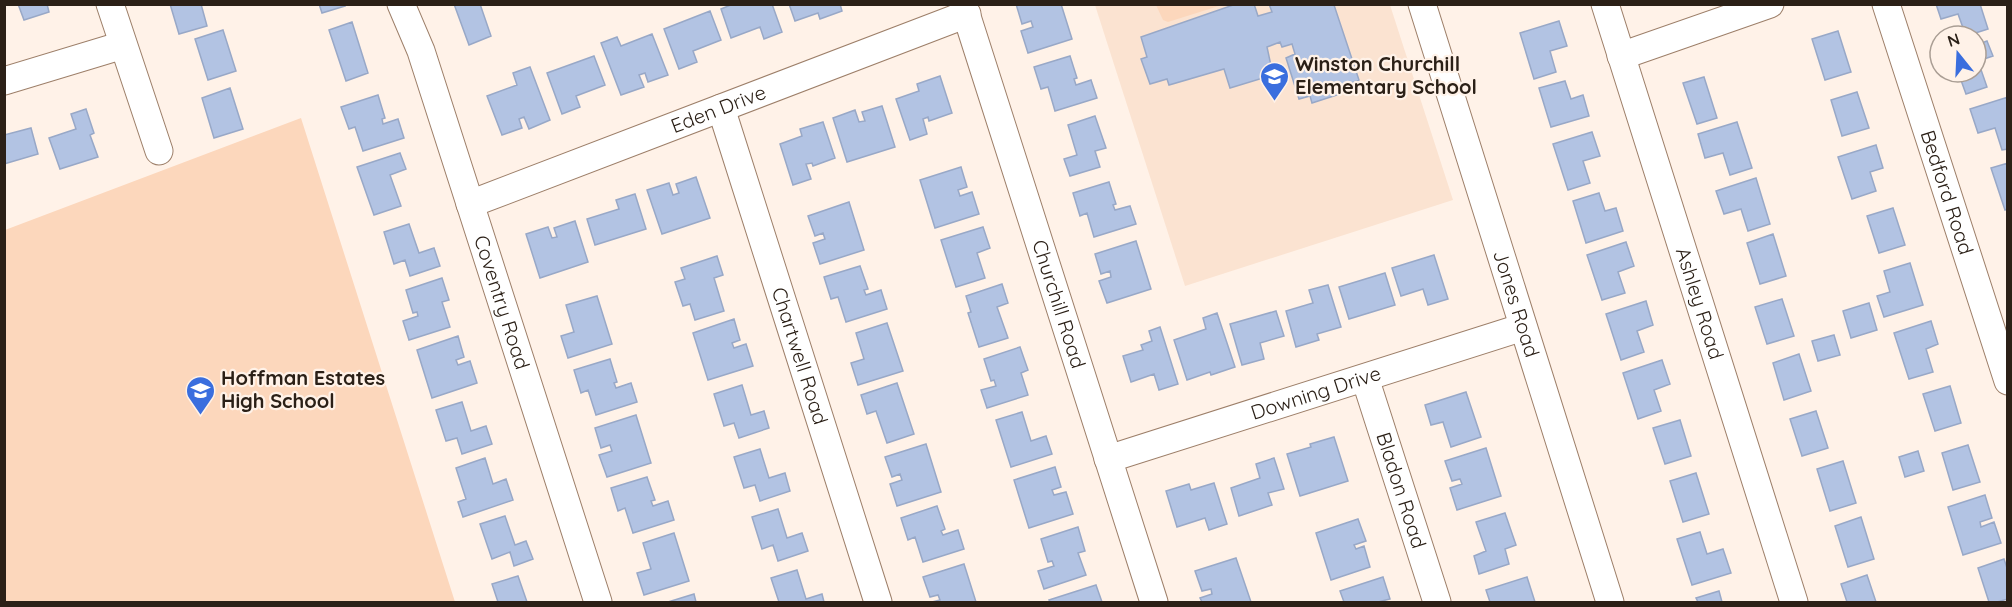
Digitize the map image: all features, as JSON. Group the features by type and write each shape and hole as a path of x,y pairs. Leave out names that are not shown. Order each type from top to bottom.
{"street":[{"path":"110,4 159,151"},
{"name":"Coventry Road","path":"401,4 421,51 597,603"},
{"name":"Jones Road","path":"1422,4 1610,603"},
{"name":"Ashley Road","path":"1605,4 1794,603"},
{"path":"1621,56 1770,4"},
{"name":"Bedford Road","path":"1886,4 2007,381"},
{"name":"Eden Drive","path":"470,204 722,108 965,9"},
{"name":"Churchill Road","path":"965,9 1154,603"},
{"path":"4,81 123,45"},
{"name":"Chartwell Road","path":"722,108 878,603"},
{"name":"Downing Drive","path":"1108,459 1523,327"},
{"name":"Bladon Road","path":"1365,378 1437,603"}],"shaded area":[{"name":"Winston Churchill Elementary School","path":"1095,5 1390,5 1453,200 1185,286"},
{"path":"1156,5 1222,5 1168,22 1163,20"},
{"name":"Hoffman Estates High School","path":"301,118 455,602 5,602 5,230"}],"building":[{"path":"18,4 47,4 49,12 24,20"},
{"path":"170,4 201,4 207,26 179,34"},
{"path":"319,4 344,4 345,6 322,13"},
{"path":"454,4 480,4 491,36 469,45"},
{"path":"733,4 772,4 782,32 764,39 760,27 731,38 721,9"},
{"path":"789,4 840,4 842,11 820,19 818,13 795,21"},
{"path":"1016,4 1061,4 1072,39 1028,53 1021,31 1033,27 1031,21 1022,24"},
{"path":"1236,4 1254,4 1258,16 1272,12 1269,4 1336,4 1334,5 1359,80 1339,88 1340,94 1312,103 1310,96 1299,99 1286,58 1295,54 1292,44 1282,47 1280,42 1267,47 1273,75 1230,88 1224,69 1169,85 1167,79 1150,84 1141,59 1147,57 1141,37"},
{"path":"1936,4 1980,4 1986,24 1962,24 1958,14 1941,19"},
{"path":"710,11 721,40 693,51 697,62 679,69 664,29"},
{"path":"1559,21 1567,46 1550,51 1556,72 1534,79 1520,33"},
{"path":"352,22 368,73 346,81 329,30"},
{"path":"223,30 236,71 208,80 195,39"},
{"path":"1838,31 1851,72 1825,80 1812,39"},
{"path":"652,34 668,75 648,82 645,73 639,75 644,87 621,95 601,43 617,37 621,46"},
{"path":"1988,44 1993,56 1988,58"},
{"path":"594,56 605,85 576,96 580,107 562,114 547,73"},
{"path":"1070,56 1077,78 1074,79 1076,85 1091,80 1097,98 1055,111 1048,87 1041,89 1034,67"},
{"path":"530,67 550,120 529,129 524,117 519,119 522,128 502,135 487,96 517,85 513,73"},
{"path":"940,76 952,113 929,121 928,117 923,119 927,134 910,140 896,99 919,91 917,84"},
{"path":"1704,77 1717,118 1697,124 1683,83"},
{"path":"1565,81 1571,99 1583,95 1589,116 1551,127 1539,88"},
{"path":"1962,84 1986,84 1987,87 1966,94"},
{"path":"230,88 243,129 214,138 202,98"},
{"path":"1857,92 1869,128 1842,136 1831,100"},
{"path":"378,95 385,118 382,119 383,124 398,119 404,138 363,151 355,127 349,129 341,107"},
{"path":"2008,97 2008,149 2002,150 1995,128 1978,133 1970,109"},
{"path":"882,106 895,147 847,162 833,118 855,110 859,122 865,121 862,112"},
{"path":"86,109 94,133 90,135 98,157 60,169 49,138 76,129 71,114"},
{"path":"1095,116 1106,148 1095,151 1100,167 1070,176 1064,159 1077,155 1068,125"},
{"path":"823,122 835,158 813,166 812,163 806,164 811,179 793,185 780,144 802,136 800,129"},
{"path":"1737,122 1752,168 1730,175 1723,153 1705,158 1698,134"},
{"path":"31,128 38,154 4,164 4,135"},
{"path":"1592,132 1600,156 1583,161 1590,183 1568,190 1553,144"},
{"path":"1876,145 1883,168 1870,172 1876,191 1852,199 1838,157"},
{"path":"400,153 406,169 390,175 401,206 374,215 357,167"},
{"path":"2008,163 2008,209 2005,210 1991,168"},
{"path":"961,167 967,187 958,190 960,196 972,192 979,214 935,228 920,180"},
{"path":"696,177 710,218 662,234 647,190 669,183 673,195 679,193 676,184"},
{"path":"1756,178 1770,224 1748,231 1741,209 1724,214 1716,191"},
{"path":"1109,182 1116,204 1113,205 1115,210 1130,206 1136,224 1094,237 1087,213 1080,216 1073,193"},
{"path":"1599,193 1605,211 1616,208 1623,231 1586,243 1573,201"},
{"path":"635,194 646,229 595,245 587,219 619,209 616,200"},
{"path":"849,202 864,250 820,264 813,243 825,239 823,233 815,236 808,216"},
{"path":"1893,208 1905,245 1879,253 1867,216"},
{"path":"575,221 588,262 540,278 526,234 548,227 552,238 557,237 554,228"},
{"path":"409,224 419,253 434,248 440,266 410,276 405,260 394,264 384,232"},
{"path":"983,227 990,248 977,253 985,278 956,287 941,240"},
{"path":"1773,234 1786,276 1760,284 1747,243"},
{"path":"1136,241 1151,289 1107,303 1099,281 1111,277 1110,271 1101,274 1095,254"},
{"path":"1626,242 1634,266 1618,272 1625,293 1602,300 1587,255"},
{"path":"1434,255 1448,299 1428,305 1423,289 1401,296 1392,268"},
{"path":"717,256 723,275 714,278 724,311 695,320 690,304 683,306 675,282 685,279 681,268"},
{"path":"1910,263 1923,305 1884,317 1877,296 1890,292 1884,271"},
{"path":"860,266 868,289 864,290 866,295 881,290 887,309 846,322 838,297 831,299 824,277"},
{"path":"1385,273 1395,305 1349,319 1339,287"},
{"path":"442,278 449,300 442,302 450,327 409,340 403,321 418,316 417,312 413,313 406,290"},
{"path":"1002,284 1008,303 997,307 1008,338 979,347 968,313 971,312 966,296"},
{"path":"1328,285 1341,327 1317,334 1319,340 1296,347 1286,311 1313,303 1309,290"},
{"path":"597,296 612,344 568,358 561,336 574,332 566,305"},
{"path":"1782,299 1794,336 1767,344 1755,307"},
{"path":"1646,301 1653,325 1637,331 1644,352 1621,360 1606,314"},
{"path":"1869,303 1877,330 1851,338 1843,311"},
{"path":"1276,311 1284,336 1260,343 1264,359 1242,365 1230,324"},
{"path":"1217,313 1235,367 1187,380 1174,340 1206,329 1203,318"},
{"path":"734,319 740,340 732,343 734,348 746,344 753,366 708,380 693,333"},
{"path":"1931,321 1938,344 1926,349 1933,372 1909,379 1894,333"},
{"path":"887,323 903,371 858,385 851,363 864,359 856,333"},
{"path":"1160,327 1178,384 1159,390 1154,374 1131,382 1123,356 1143,350 1141,345 1152,341 1149,331"},
{"path":"1834,335 1840,355 1818,361 1812,341"},
{"path":"458,336 464,357 456,360 458,365 470,361 477,383 432,398 417,350"},
{"path":"1020,347 1028,370 1021,373 1028,395 987,408 981,390 996,386 994,380 991,381 984,359"},
{"path":"1799,354 1811,391 1784,400 1773,363"},
{"path":"610,359 617,382 614,383 616,388 631,383 637,402 596,415 588,390 581,393 574,370"},
{"path":"1662,360 1670,384 1654,390 1661,411 1638,419 1623,373"},
{"path":"897,383 914,434 887,443 876,411 867,414 861,395"},
{"path":"742,385 751,415 764,411 769,428 739,438 734,423 724,426 714,394"},
{"path":"1950,386 1961,423 1935,431 1923,394"},
{"path":"1466,392 1481,437 1451,447 1443,422 1431,425 1425,405"},
{"path":"462,402 471,431 486,426 492,444 462,454 457,438 446,441 436,410"},
{"path":"1816,411 1828,448 1802,456 1790,419"},
{"path":"1022,412 1031,441 1046,436 1052,454 1011,467 996,420"},
{"path":"636,415 651,463 607,477 599,455 612,451 610,445 601,448 595,428"},
{"path":"1680,420 1691,456 1665,464 1653,428"},
{"path":"1334,437 1348,481 1300,496 1287,454"},
{"path":"926,444 941,492 897,506 890,484 902,480 900,474 892,477 885,457"},
{"path":"1968,445 1980,482 1953,490 1942,453"},
{"path":"1486,448 1501,496 1457,510 1450,488 1462,484 1460,479 1452,481 1445,461"},
{"path":"760,449 769,478 785,473 790,491 760,501 755,485 744,488 734,457"},
{"path":"1918,451 1924,471 1905,477 1899,457"},
{"path":"485,458 493,484 506,479 513,500 463,517 458,502 466,499 456,468"},
{"path":"1274,458 1284,489 1268,493 1272,505 1239,516 1231,488 1260,478 1256,464"},
{"path":"1843,461 1856,503 1830,511 1817,469"},
{"path":"1055,467 1061,487 1052,490 1054,495 1066,492 1073,514 1029,528 1014,480"},
{"path":"1696,473 1709,514 1683,522 1670,481"},
{"path":"647,477 655,500 651,501 653,506 668,501 674,520 633,533 625,508 618,511 611,488"},
{"path":"1214,483 1227,524 1209,530 1205,518 1177,527 1166,491 1189,484 1191,490"},
{"path":"1985,495 1992,518 1980,522 1981,527 1994,522 2001,543 1963,555 1948,507"},
{"path":"937,506 945,529 941,531 943,535 958,530 964,549 923,562 915,537 908,540 901,518"},
{"path":"778,509 787,538 802,533 808,551 778,561 773,545 762,549 752,517"},
{"path":"1505,513 1516,545 1505,549 1509,564 1479,574 1474,556 1486,551 1476,522"},
{"path":"505,516 515,545 526,541 533,559 514,566 510,552 492,559 480,524"},
{"path":"1861,517 1874,559 1848,567 1835,526"},
{"path":"1358,519 1366,541 1354,545 1356,549 1364,546 1370,567 1331,580 1316,533"},
{"path":"1078,527 1085,551 1078,553 1086,575 1044,589 1038,571 1054,566 1052,561 1048,562 1041,539"},
{"path":"1700,532 1707,554 1723,549 1731,573 1692,585 1677,539"},
{"path":"674,533 689,581 644,595 637,573 651,569 643,543"},
{"path":"1236,558 1251,602 1202,602 1200,598 1212,594 1211,589 1202,591 1195,571"},
{"path":"2004,559 2008,571 2008,599 1989,602 1978,568"},
{"path":"964,564 976,602 932,602 940,600 938,595 930,597 923,577"},
{"path":"797,570 806,599 822,594 824,602 779,602 771,578"},
{"path":"1867,575 1876,602 1847,602 1841,584"},
{"path":"518,576 527,602 498,602 492,584"},
{"path":"1383,577 1390,599 1378,602 1344,602 1340,591"},
{"path":"1527,577 1535,602 1490,602 1486,590"},
{"path":"1096,585 1102,602 1050,602 1049,600"},
{"path":"1719,591 1722,602 1698,602 1696,598"},
{"path":"694,594 696,602 668,602"}],"place":[{"name":"Winston Churchill Elementary School","path":"1274,102"},
{"name":"Hoffman Estates High School","path":"200,416"}]}
